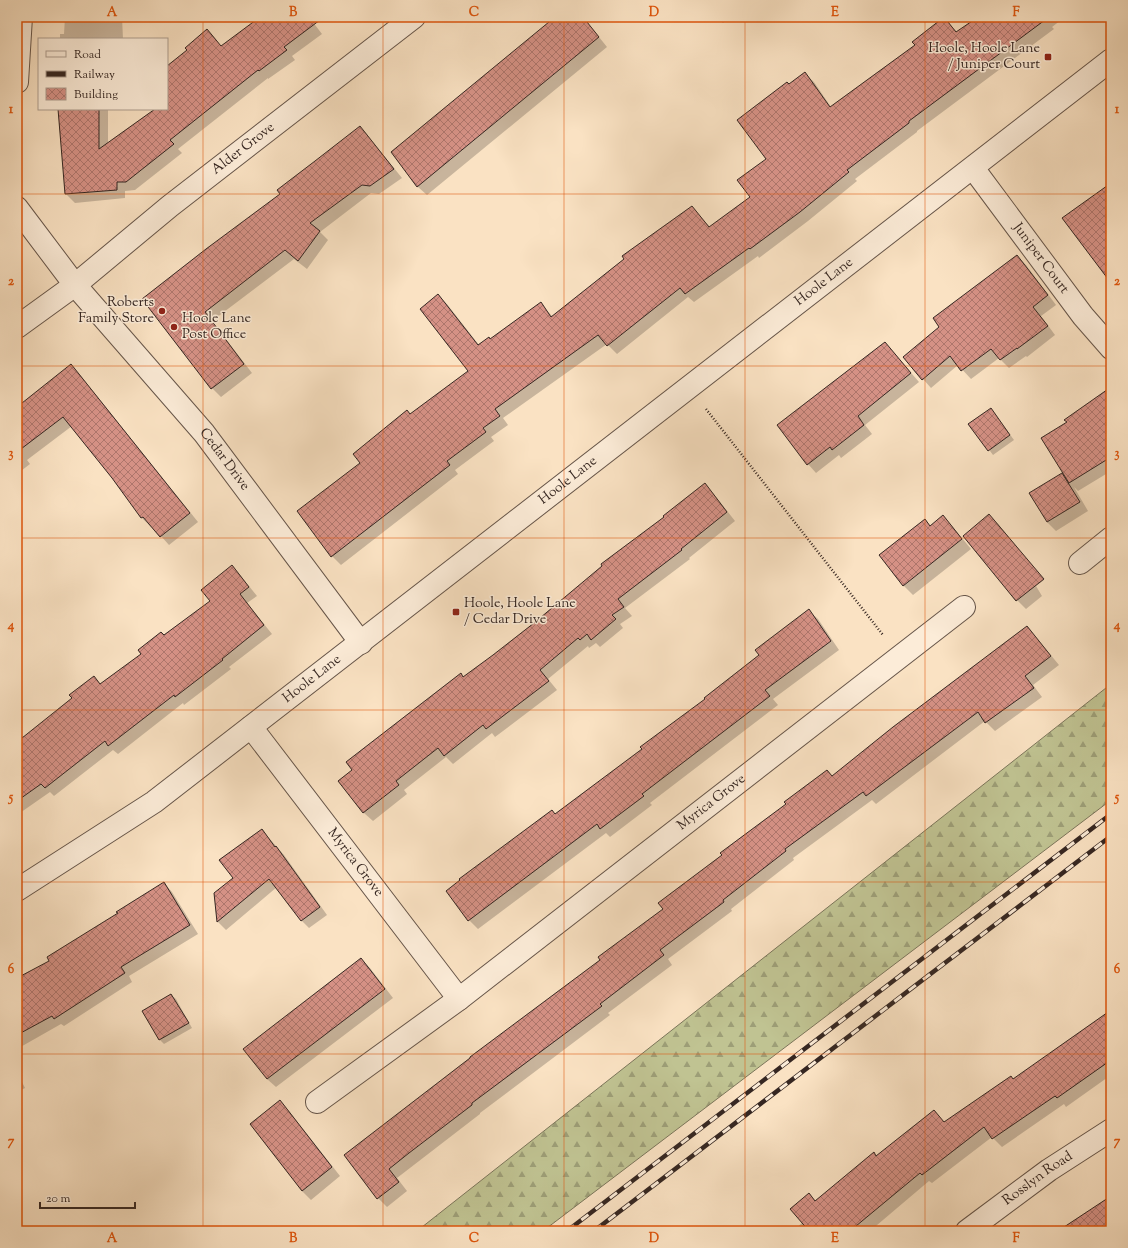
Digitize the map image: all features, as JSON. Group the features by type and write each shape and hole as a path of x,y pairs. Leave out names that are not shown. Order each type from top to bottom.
{"street":[{"path":"17,82 21,17"},
{"name":"Alder Grove","path":"17,327 75,285 170,206 414,17"},
{"name":"Hoole Lane","path":"17,890 154,802 1111,60"},
{"name":"Juniper Court","path":"973,168 1083,316 1111,348"},
{"name":"Cedar Drive","path":"17,208 75,285 204,434 361,643"},
{"path":"1080,562 1111,538"},
{"name":"Myrica Grove","path":"316,1102 459,999 964,608"},
{"name":"Myrica Grove","path":"251,727 459,999"},
{"name":"Rosslyn Road","path":"967,1231 1049,1170 1111,1130"}],"path":[{"path":"689,386 900,657"}],"green space":[{"path":"1111,684 1111,800 543,1231 417,1231"}],"building":[{"path":"260,17 324,17 284,47 287,50 259,71 258,70 170,140 174,144 126,182 117,182 117,190 65,194 58,110 99,110 99,149 154,110 168,110 168,65 187,50 185,48 207,29 221,46"},
{"path":"555,17 583,17 599,37 417,187 391,152"},
{"path":"944,17 956,32 978,17 1049,17 909,121 909,123 847,170 849,172 800,212 750,249 749,248 685,294 680,288 607,346 598,335 495,409 500,416 483,428 486,432 447,461 450,465 331,557 297,511 360,463 353,454 407,410 410,414 468,371 420,309 438,294 478,345 489,337 490,339 541,302 551,317 624,259 622,256 692,206 709,227 750,197 737,180 766,159 737,120 787,82 789,84 805,72 830,107 915,45 912,42"},
{"path":"360,126 394,169 370,186 362,185 310,223 320,231 298,261 285,250 205,312 244,364 211,389 142,299 280,194 277,190"},
{"path":"1111,183 1111,283 1062,218"},
{"path":"1017,255 1048,295 1033,307 1048,326 1000,360 991,349 961,371 950,356 922,380 903,357 939,327 933,318"},
{"path":"885,342 911,373 858,416 864,425 832,450 830,447 807,465 777,425"},
{"path":"71,364 190,513 160,537 143,517 141,518 112,478 63,417 17,452 17,407"},
{"path":"1111,387 1111,457 1069,483 1041,438 1067,422 1064,420"},
{"path":"991,408 1010,435 988,451 968,424"},
{"path":"1062,473 1080,502 1047,522 1029,493"},
{"path":"705,483 727,512 681,549 682,550 618,599 624,607 612,615 616,619 591,640 587,634 580,640 578,638 540,670 549,681 486,729 483,725 444,756 438,748 396,781 399,785 363,813 338,781 352,770 346,762 461,673 463,677 493,655 602,566 601,564 664,517 663,516"},
{"path":"989,514 1044,579 1016,601 963,536"},
{"path":"943,515 962,539 903,586 879,555 925,519 930,526"},
{"path":"232,565 249,587 240,594 264,625 222,659 223,660 175,697 174,695 108,746 105,741 45,788 41,784 17,801 17,742 72,698 69,695 94,676 100,684 141,654 138,650 161,632 164,635 210,601 201,590"},
{"path":"809,609 831,641 765,690 770,696 642,794 644,796 600,829 597,824 468,921 446,891 460,880 459,879 552,810 555,814 642,749 640,747 705,699 704,698 759,655 755,650"},
{"path":"1027,626 1051,656 1025,676 1034,688 985,723 978,712 866,796 863,792 785,849 786,851 723,900 724,902 660,950 664,955 600,1004 602,1006 472,1103 472,1105 389,1169 399,1182 377,1199 344,1155 470,1057 600,960 598,957 663,909 658,903 722,855 720,853 786,804 784,802 827,770 832,776 893,727"},
{"path":"262,829 320,907 301,921 269,879 217,922 214,893 233,878 219,860"},
{"path":"164,882 190,925 121,967 125,973 54,1019 52,1016 17,1035 17,978 49,961 47,957 118,913 116,912"},
{"path":"361,958 385,989 267,1079 243,1049"},
{"path":"171,994 189,1023 159,1040 142,1011"},
{"path":"1111,1010 1111,1060 1057,1098 1055,1096 992,1139 984,1127 922,1175 920,1173 850,1231 809,1231 790,1209 809,1193 815,1201 874,1152 876,1156 934,1110 944,1122 1011,1076 1013,1079"},
{"path":"280,1100 332,1167 302,1191 250,1124"},
{"path":"1111,1196 1111,1231 1058,1231"}],"railway":[{"path":"567,1231 1111,814"},
{"path":"594,1231 1111,836"}],"place":[{"name":"Hoole, Hoole Lane / Juniper Court","path":"1048,57"},
{"name":"Roberts Family Store","path":"162,311"},
{"name":"Hoole Lane Post Office","path":"174,327"},
{"name":"Hoole, Hoole Lane / Cedar Drive","path":"456,612"}]}
